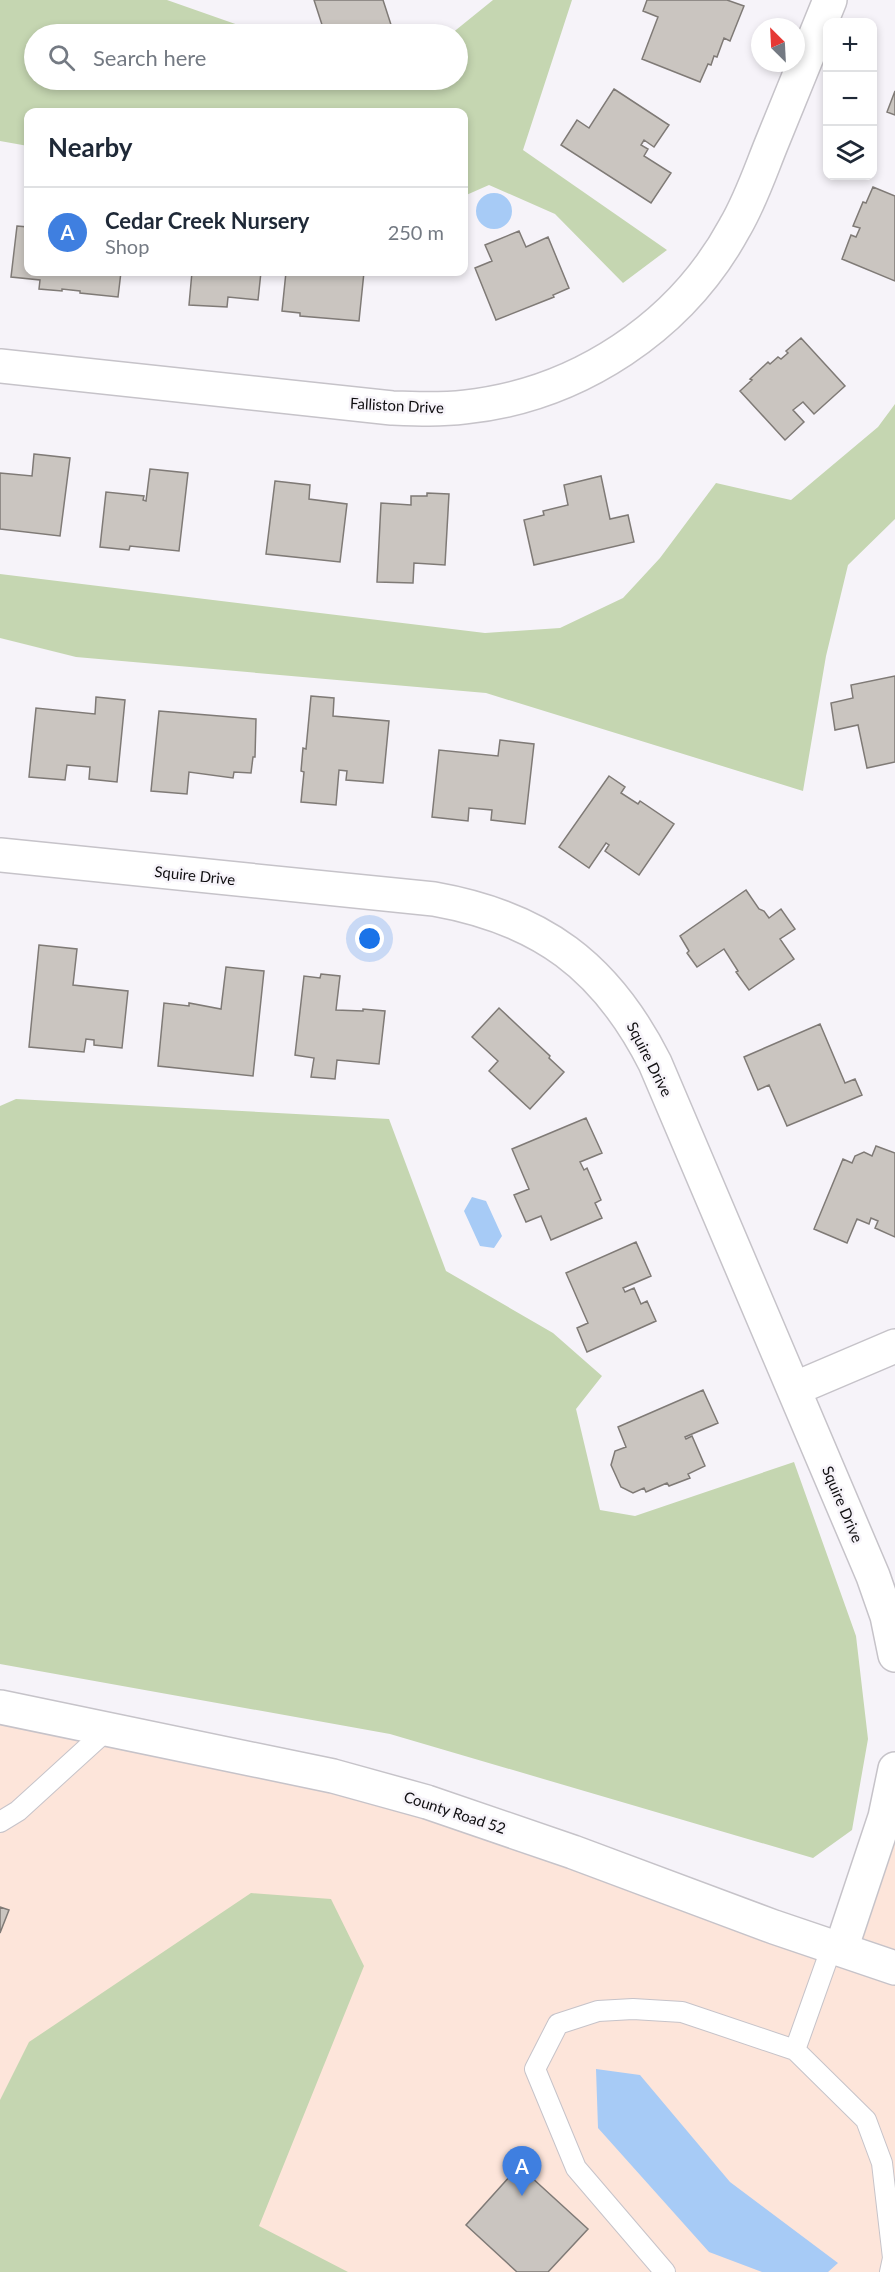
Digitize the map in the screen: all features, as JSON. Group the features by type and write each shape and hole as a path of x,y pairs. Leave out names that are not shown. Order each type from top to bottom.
{"street":[{"name":"Falliston Drive","path":"0,366 429,410 501,402 571,379 604,362 665,317 692,290 716,260 736,227 752,193 830,0"},
{"name":"Squire Drive","path":"0,855 434,899 470,905 504,916 567,951 600,981 618,1002 639,1031 655,1063 873,1576 887,1616 895,1655"},
{"path":"794,1389 895,1346"},
{"name":"County Road 52","path":"0,1707 333,1776 427,1802 573,1852 735,1914 895,1968"},
{"path":"837,1948 894,1785"}],"lane":[{"path":"0,1822 26,1804 108,1729"},
{"path":"795,2050 837,1948"},
{"path":"665,2272 576,2168 535,2069 558,2024 598,2011 633,2009 682,2012 795,2050 866,2120 882,2163 893,2258 890,2272"}],"shaded area":[{"path":"0,1721 333,1776 840,1949 895,1765 895,2272 0,2272"}],"green space":[{"path":"0,0 167,0 235,24 24,24 24,90 468,90 468,24 463,24 493,0 572,0 523,150 667,250 623,283 555,214 489,185 468,194 468,108 24,108 24,145 0,141"},
{"path":"895,404 895,519 848,565 826,656 803,791 486,693 76,657 0,638 0,574 485,633 560,628 623,598 660,558 716,483 791,500 878,427"},
{"path":"16,1099 389,1119 446,1271 553,1333 602,1376 576,1409 600,1510 635,1516 794,1462 856,1636 868,1739 852,1830 813,1858 390,1734 0,1664 0,1106"},
{"path":"251,1893 331,1899 364,1966 259,2226 348,2272 0,2272 0,2100 29,2042"}],"water":[{"path":"494,193 507,198 512,211 507,224 494,229 481,224 476,211 481,198"},
{"path":"472,1197 486,1201 502,1236 494,1248 480,1246 464,1211"},
{"path":"596,2069 640,2075 730,2182 838,2263 828,2272 762,2272 709,2252 598,2128"}],"building":[{"path":"314,0 383,0 391,24 322,24"},
{"path":"647,0 727,0 744,6 730,41 724,38 717,57 714,56 711,65 708,64 700,82 642,59 658,17 643,11"},
{"path":"614,89 669,125 654,147 644,140 641,145 648,149 644,156 671,173 651,203 561,145 577,120 589,128"},
{"path":"895,91 895,115 887,112"},
{"path":"873,187 895,196 895,281 842,259 851,235 856,237 860,228 853,226 863,202 866,203"},
{"path":"17,226 24,227 24,276 121,276 118,297 62,289 62,291 39,289 40,280 11,277"},
{"path":"519,231 526,247 548,237 569,288 553,295 554,297 496,320 475,268 492,261 485,245"},
{"path":"192,276 261,276 258,300 228,297 227,307 189,305"},
{"path":"286,276 364,276 359,321 300,316 300,313 282,311"},
{"path":"801,338 845,386 814,414 803,402 793,410 804,422 785,440 740,391 768,362 770,364 778,357 781,359 788,353 786,351"},
{"path":"34,454 70,458 60,536 0,529 0,473 32,476"},
{"path":"150,469 188,473 179,551 130,546 129,550 100,547 106,492 144,496 143,500 146,501"},
{"path":"601,476 610,519 628,515 634,542 534,565 524,520 544,515 543,511 568,505 564,485"},
{"path":"275,481 310,485 309,499 347,504 340,562 266,554"},
{"path":"427,493 449,494 445,565 414,563 413,583 377,582 381,503 411,505 411,496 427,496"},
{"path":"895,676 895,762 867,768 858,725 835,730 831,703 853,698 851,685"},
{"path":"311,696 334,698 333,716 389,721 383,783 346,780 347,771 339,770 336,805 301,802 304,772 301,771 303,748 306,749"},
{"path":"96,697 125,700 117,782 89,779 90,767 67,765 65,780 29,777 36,708 95,714"},
{"path":"159,711 256,719 255,757 253,757 251,773 234,772 233,778 189,772 187,794 151,791"},
{"path":"500,740 534,744 525,824 491,820 492,810 469,808 468,821 432,817 439,750 498,756"},
{"path":"609,776 625,787 621,793 638,804 640,801 674,824 639,875 605,851 609,845 606,843 589,868 559,847"},
{"path":"746,890 759,909 764,911 769,918 781,909 795,929 780,939 794,959 749,990 724,949 697,967 687,953 689,951 680,936"},
{"path":"39,945 77,949 73,985 128,991 122,1048 94,1045 94,1040 86,1039 84,1052 29,1047"},
{"path":"226,967 264,971 253,1076 158,1066 164,1003 189,1006 189,1003 221,1009"},
{"path":"321,974 340,976 336,1010 385,1011 379,1064 337,1060 335,1079 311,1077 314,1058 295,1055 304,976 320,978"},
{"path":"499,1008 564,1072 530,1109 489,1071 498,1061 472,1037"},
{"path":"820,1024 845,1083 855,1079 862,1095 787,1126 769,1085 758,1090 744,1057"},
{"path":"586,1118 602,1153 580,1162 584,1170 587,1168 601,1200 595,1203 602,1218 551,1240 541,1216 526,1222 514,1195 529,1189 512,1149"},
{"path":"876,1146 895,1153 895,1237 875,1228 878,1221 871,1218 869,1224 857,1219 847,1243 814,1229 843,1159 852,1163 855,1156 864,1152 872,1156"},
{"path":"636,1242 651,1276 623,1288 625,1292 634,1288 641,1304 647,1301 656,1321 587,1352 577,1328 588,1323 566,1273"},
{"path":"703,1390 718,1423 685,1437 686,1439 692,1436 705,1466 688,1474 690,1478 669,1486 667,1483 646,1492 644,1488 633,1493 621,1487 611,1465 615,1451 626,1447 618,1427"},
{"path":"0,1907 9,1910 0,1933"},
{"path":"519,2166 588,2229 548,2272 517,2272 466,2225"}],"place":[{"name":"Cedar Creek Nursery","path":"522,2196"}]}
